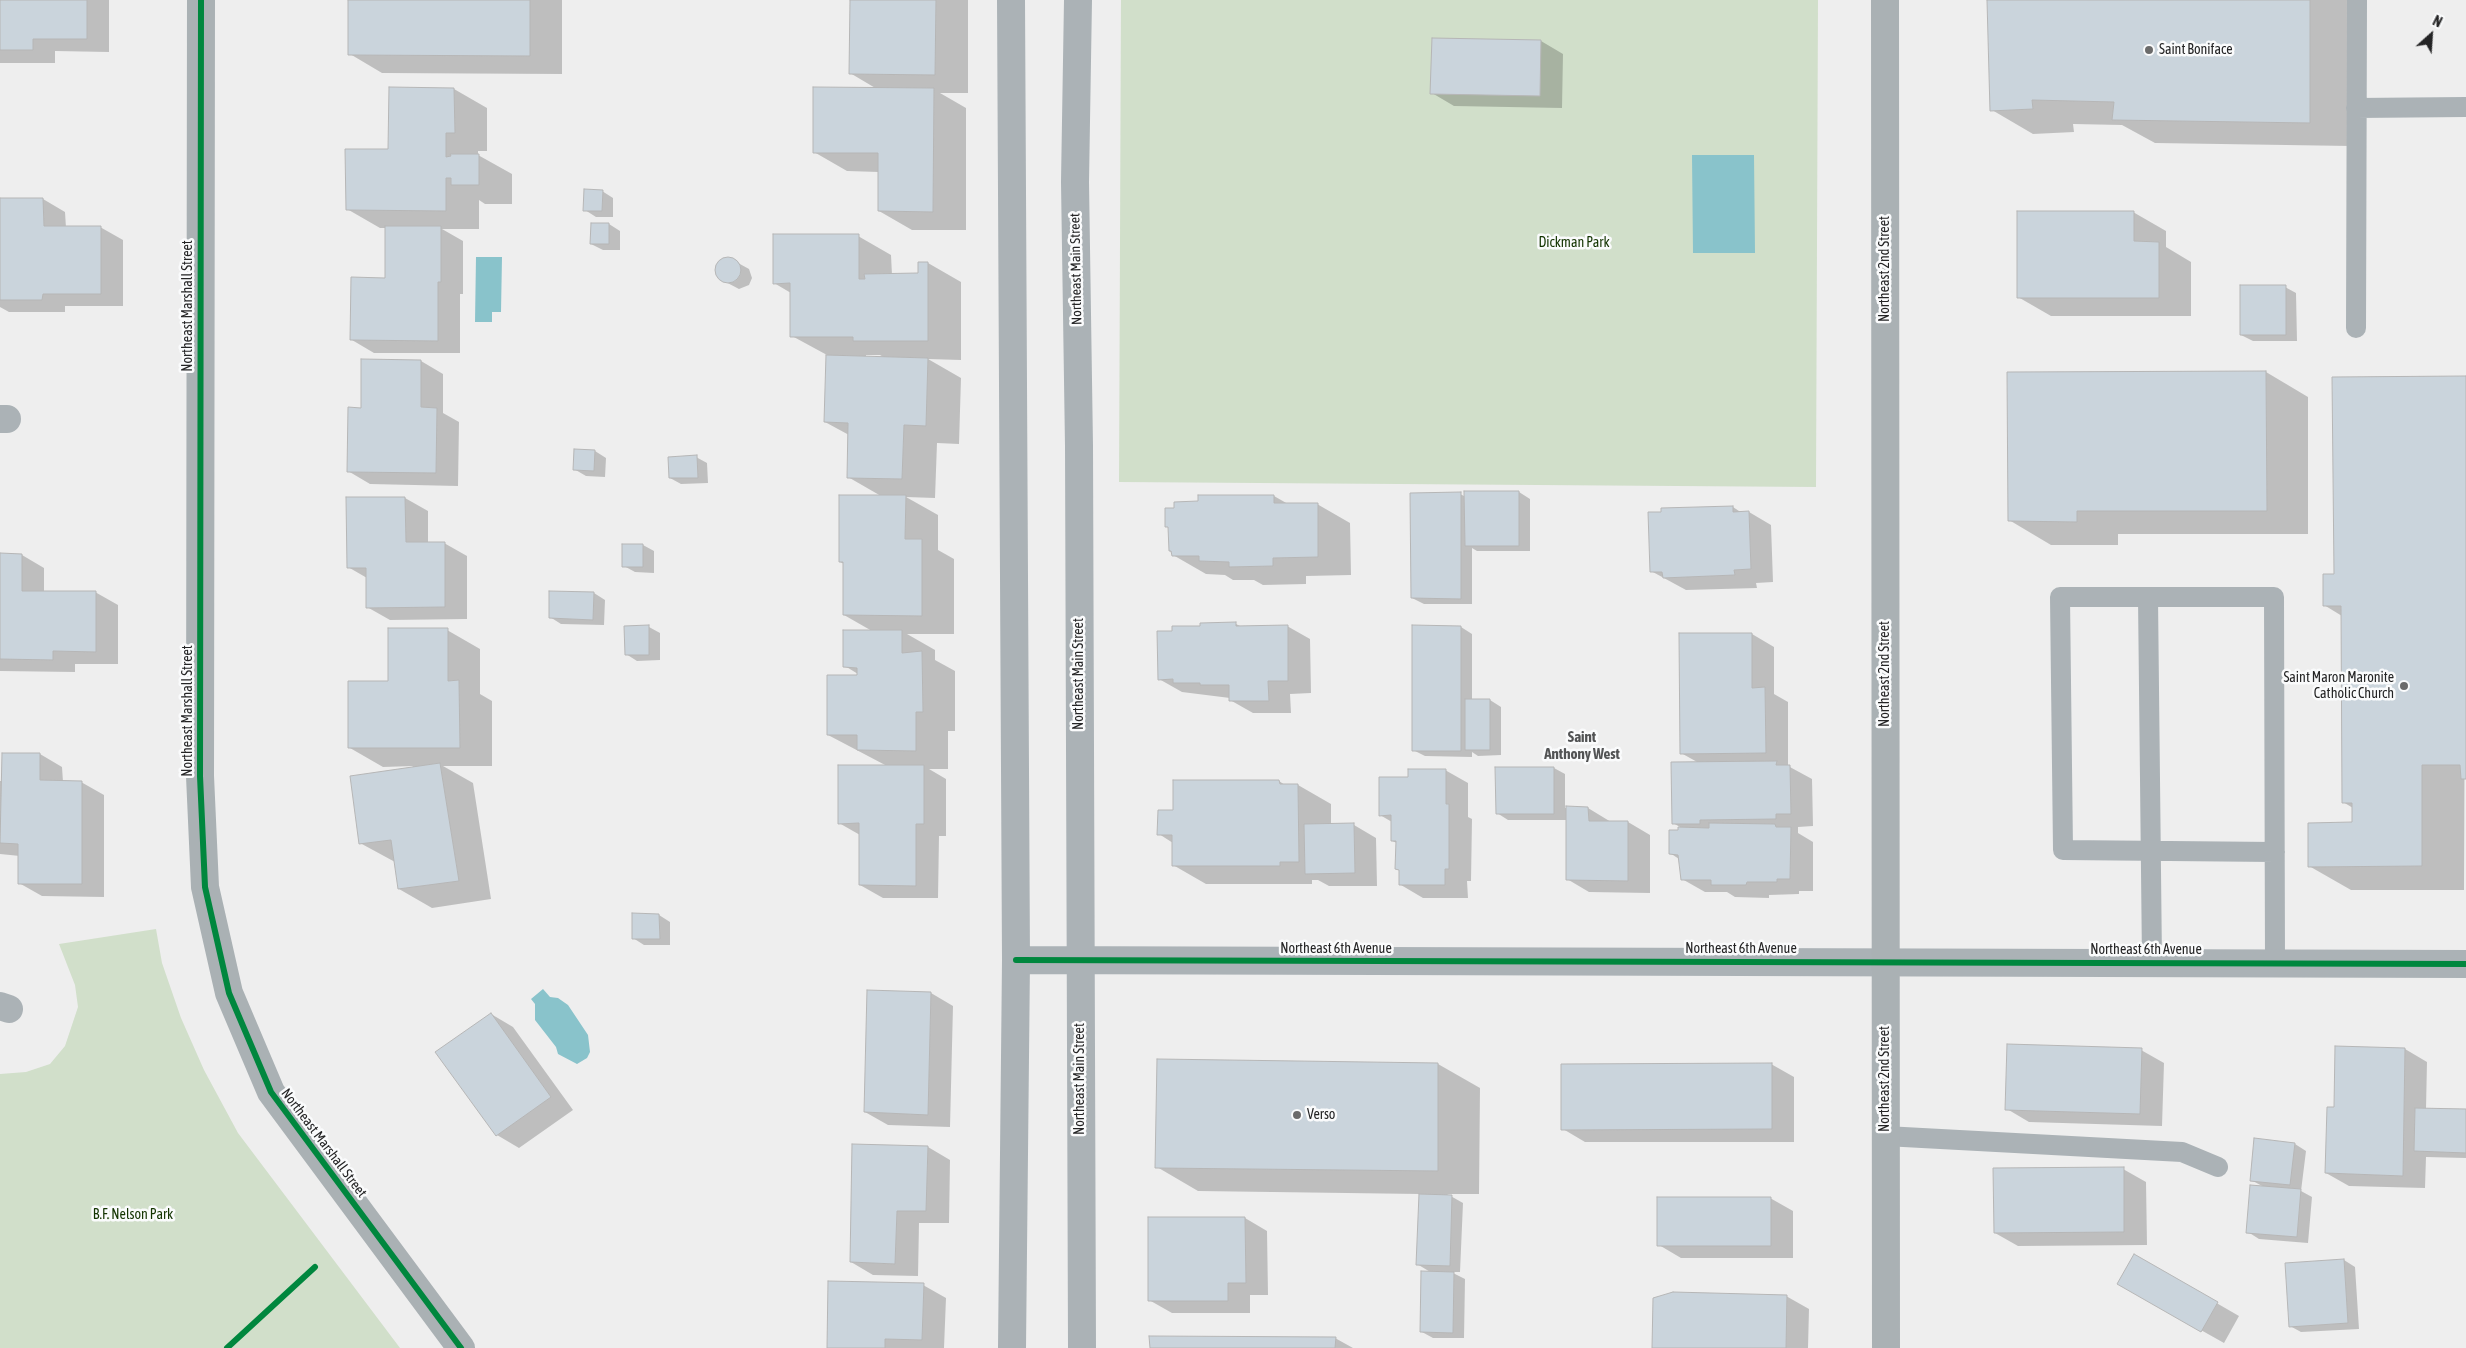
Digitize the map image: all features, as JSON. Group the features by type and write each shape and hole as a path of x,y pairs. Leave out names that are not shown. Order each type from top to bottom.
{"street":[{"name":"Northeast Marshall Street","path":"201,0 200,776 205,886 229,993 271,1092 461,1348"},
{"path":"1011,0 1016,960 1012,1348"},
{"name":"Northeast Main Street","path":"1078,0 1075,182 1079,446 1082,1348"},
{"name":"Northeast 2nd Street","path":"1885,0 1884,962 1886,1348"},
{"name":"Northeast 6th Avenue","path":"1016,960 2466,964"}],"lane":[{"path":"2356,328 2357,0"},
{"path":"2356,108 2466,107"},
{"path":"2275,852 2063,850 2060,597 2274,597 2275,852 2275,963"},
{"path":"2148,597 2152,962"},
{"path":"1885,1136 2182,1152 2218,1167"}],"green space":[{"name":"Dickman Park","path":"1121,0 1818,0 1816,487 1119,482"},
{"name":"B.F. Nelson Park","path":"156,929 162,963 181,1018 204,1070 238,1133 400,1348 0,1348 0,1074 26,1072 50,1064 65,1046 78,1007 75,985 59,944"}],"water":[{"path":"1692,155 1754,155 1755,253 1693,253"},
{"path":"476,257 502,257 501,312 492,312 492,322 475,322"},
{"path":"543,989 550,997 558,998 568,1005 588,1035 590,1052 587,1058 577,1064 558,1054 556,1047 535,1020 535,1004 531,999"}],"building":[{"path":"0,0 87,0 87,39 33,39 33,50 0,50"},
{"path":"348,0 530,0 530,56 348,55"},
{"path":"850,0 936,0 935,75 849,74"},
{"name":"Saint Boniface","path":"1987,0 2310,0 2310,123 2112,120 2114,102 2032,100 2033,109 1990,111"},
{"path":"1432,38 1541,40 1540,96 1430,94"},
{"path":"389,87 454,88 455,133 446,133 446,157 451,156 450,154 479,154 479,185 451,185 451,178 446,178 446,211 346,210 345,149 388,149"},
{"path":"813,87 934,88 933,212 878,211 878,153 813,153"},
{"path":"584,189 603,190 602,211 583,211"},
{"path":"0,198 43,198 44,226 101,226 101,294 43,294 42,300 0,300"},
{"path":"2017,211 2134,211 2134,241 2159,242 2159,298 2017,298"},
{"path":"591,223 609,223 609,244 590,244"},
{"path":"385,226 441,226 441,282 438,282 438,341 350,340 351,277 385,278"},
{"path":"773,234 859,234 859,279 865,279 864,274 918,273 918,262 928,262 928,341 853,341 853,337 790,337 790,283 773,284"},
{"path":"728,257 737,261 741,270 737,279 728,283 719,279 715,270 719,261"},
{"path":"2240,285 2286,285 2286,335 2240,335"},
{"path":"826,355 928,358 926,426 904,425 902,479 847,478 848,423 824,422"},
{"path":"361,359 421,360 421,407 437,408 436,473 347,472 348,407 361,408"},
{"path":"2266,371 2267,511 2077,511 2077,522 2008,521 2007,372"},
{"name":"Saint Maron Maronite Catholic Church","path":"2466,376 2466,779 2461,779 2460,765 2422,765 2422,866 2308,867 2308,823 2352,822 2352,803 2342,803 2341,606 2323,606 2323,574 2334,574 2332,377"},
{"path":"574,449 595,450 594,471 573,470"},
{"path":"697,455 698,478 669,478 668,457"},
{"path":"1464,491 1519,491 1519,546 1465,546"},
{"path":"1461,492 1461,599 1411,598 1410,493"},
{"path":"839,495 906,495 905,539 922,539 922,616 843,615 843,562 839,562"},
{"path":"1198,495 1274,495 1274,503 1318,503 1318,557 1273,558 1273,566 1229,567 1229,562 1199,561 1199,556 1172,556 1171,551 1169,551 1168,527 1165,527 1165,508 1174,508 1174,502 1198,501"},
{"path":"346,497 405,497 406,542 445,542 445,607 366,608 366,568 347,568"},
{"path":"1733,506 1733,512 1749,511 1751,569 1734,570 1735,575 1663,578 1662,572 1650,572 1648,512 1661,512 1661,508"},
{"path":"622,544 643,544 643,567 622,567"},
{"path":"0,553 22,554 22,591 96,591 96,652 53,651 53,660 0,659"},
{"path":"549,591 594,592 593,620 549,618"},
{"path":"1236,622 1236,626 1288,625 1288,681 1268,681 1269,701 1229,701 1229,685 1173,683 1173,679 1158,680 1157,631 1172,631 1172,626 1200,626 1200,623"},
{"path":"649,625 649,655 625,655 624,626"},
{"path":"1412,625 1461,626 1461,751 1412,751"},
{"path":"388,628 448,628 448,681 459,680 460,748 348,748 348,681 388,681"},
{"path":"843,630 902,630 902,653 922,651 923,712 916,712 916,751 857,750 857,735 827,735 827,675 857,675 857,668 843,667"},
{"path":"1679,633 1752,633 1752,688 1765,687 1766,753 1680,754"},
{"path":"1465,699 1490,699 1490,750 1465,750"},
{"path":"2,753 40,753 40,780 82,781 82,884 18,884 18,844 0,843"},
{"path":"1777,761 1776,765 1790,765 1791,814 1776,814 1776,819 1700,820 1700,824 1672,824 1671,762"},
{"path":"440,763 459,881 398,889 391,840 359,844 350,776"},
{"path":"838,765 924,765 924,824 916,824 916,886 859,885 859,823 838,824"},
{"path":"1495,767 1554,767 1554,814 1496,814"},
{"path":"1408,769 1446,769 1446,804 1449,804 1449,869 1445,869 1445,885 1399,885 1399,870 1395,869 1396,841 1391,841 1391,815 1379,816 1379,777 1408,777"},
{"path":"1173,780 1279,780 1280,784 1298,784 1299,862 1280,862 1280,866 1172,866 1172,835 1157,835 1158,810 1173,810"},
{"path":"1566,806 1588,807 1589,821 1628,821 1628,881 1566,880"},
{"path":"1354,823 1355,873 1305,874 1304,824"},
{"path":"1709,823 1775,824 1776,827 1791,827 1790,879 1777,879 1777,882 1747,882 1746,885 1711,885 1711,880 1681,880 1678,855 1669,854 1669,830 1678,830 1678,827 1709,828"},
{"path":"632,913 659,914 660,939 632,939"},
{"path":"867,990 931,992 928,1115 864,1112"},
{"path":"491,1013 551,1097 496,1136 435,1052"},
{"path":"2007,1044 2142,1048 2140,1114 2005,1110"},
{"path":"2335,1046 2405,1048 2403,1176 2325,1173 2327,1107 2334,1107"},
{"name":"Verso","path":"1157,1059 1438,1063 1438,1171 1155,1168"},
{"path":"1772,1063 1772,1129 1561,1130 1561,1064"},
{"path":"2415,1108 2466,1109 2466,1153 2414,1151"},
{"path":"2254,1138 2295,1143 2290,1185 2250,1181"},
{"path":"852,1144 928,1146 926,1211 897,1211 895,1264 850,1262"},
{"path":"2124,1167 2124,1232 1994,1233 1993,1168"},
{"path":"2250,1185 2301,1189 2297,1237 2246,1233"},
{"path":"1419,1194 1452,1195 1450,1266 1416,1265"},
{"path":"1657,1197 1771,1197 1771,1246 1657,1246"},
{"path":"1148,1217 1245,1217 1246,1283 1228,1283 1228,1301 1148,1301"},
{"path":"2134,1254 2218,1302 2201,1332 2117,1284"},
{"path":"2344,1259 2348,1323 2289,1327 2285,1263"},
{"path":"1421,1271 1454,1272 1453,1333 1420,1332"},
{"path":"828,1281 924,1283 922,1340 885,1339 885,1348 827,1348"},
{"path":"1673,1292 1787,1295 1786,1348 1652,1348 1653,1298"},
{"path":"1149,1336 1336,1337 1335,1348 1150,1348"}],"cycle path":[{"path":"201,0 200,776 205,887 229,993 271,1092 461,1348"},
{"path":"1016,960 2466,964"},
{"path":"227,1348 315,1267"}],"place":[{"name":"Saint Boniface","path":"2149,50"},
{"name":"Saint Maron Maronite Catholic Church","path":"2404,686"},
{"name":"Verso","path":"1297,1115"}],"district":[{"name":"Saint Anthony West","path":"1582,746"}]}
